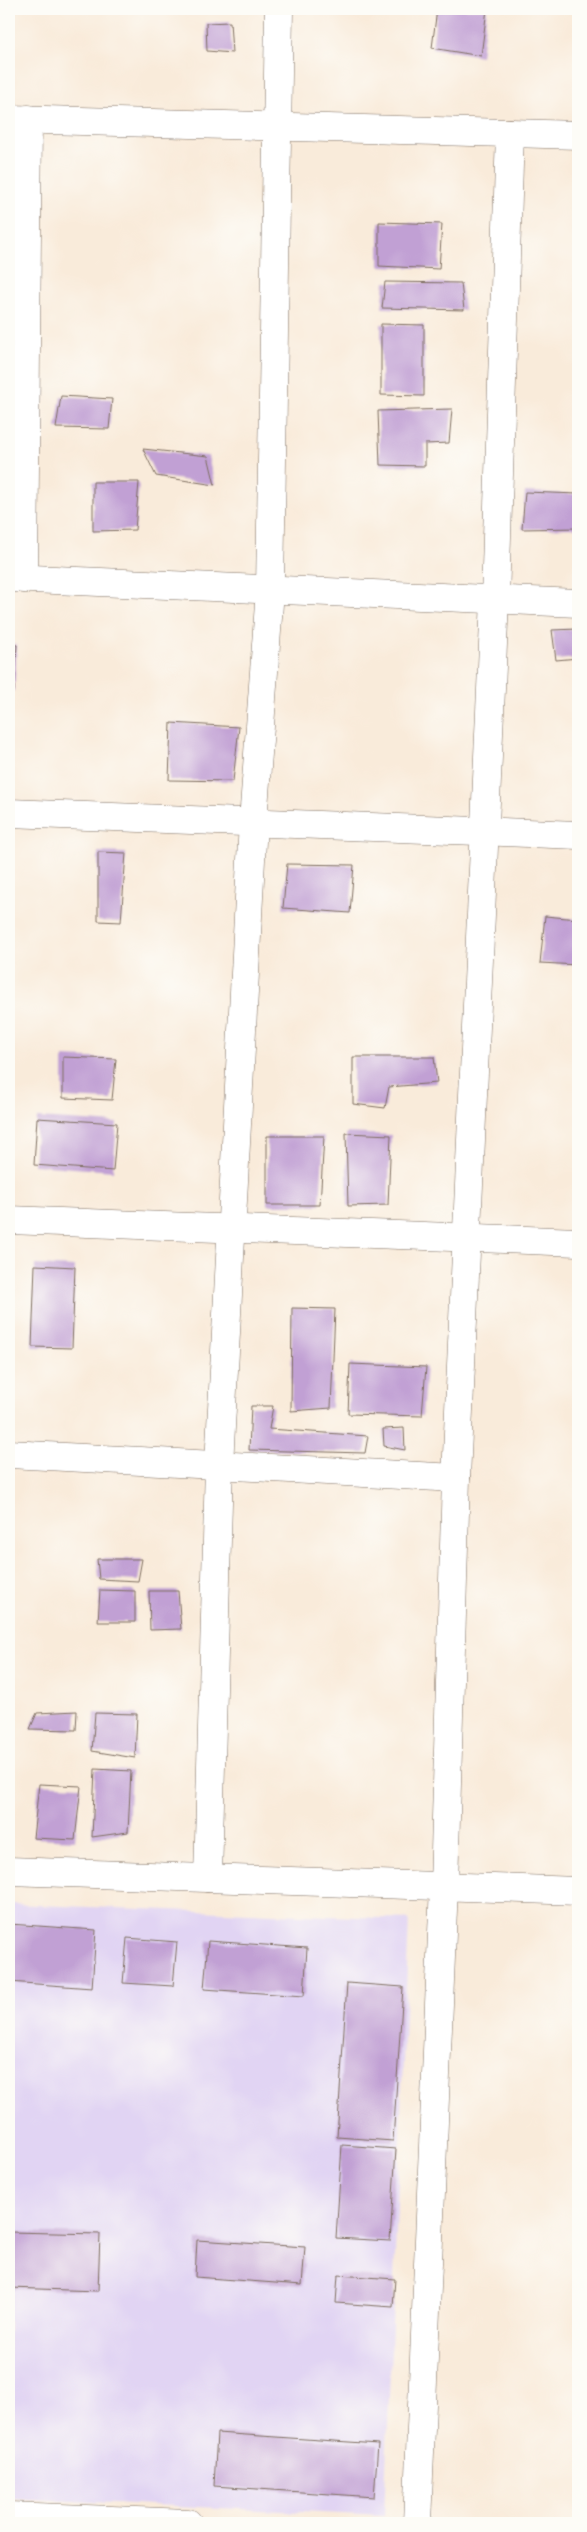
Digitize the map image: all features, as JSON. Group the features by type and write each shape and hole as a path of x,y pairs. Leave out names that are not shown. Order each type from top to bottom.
{"street":[{"path":"208,1878 220,1465 252,822 270,590 279,9"},
{"path":"578,135 18,119 16,579 578,602"},
{"path":"417,2523 444,1886 465,1237 495,599 510,133"},
{"path":"9,813 578,835"},
{"path":"9,1220 578,1242"},
{"path":"9,1454 456,1478"},
{"path":"9,1871 578,1891"},
{"path":"9,2516 188,2523"}],"shaded area":[{"path":"9,1904 409,1919 384,2516 9,2498"}],"building":[{"path":"437,9 487,9 481,56 432,48"},
{"path":"230,22 232,53 207,51 206,23"},
{"path":"379,222 442,224 439,269 379,266"},
{"path":"385,282 461,283 464,310 382,308"},
{"path":"381,324 424,325 424,396 381,395"},
{"path":"61,396 112,399 109,429 56,428"},
{"path":"452,409 449,443 425,444 425,466 380,465 378,411"},
{"path":"143,449 208,456 215,485 156,476"},
{"path":"93,482 139,482 135,530 93,531"},
{"path":"525,492 578,494 578,528 522,529"},
{"path":"578,629 578,658 556,660 552,630"},
{"path":"9,644 17,645 14,691 9,691"},
{"path":"171,723 239,727 233,781 169,780"},
{"path":"98,852 126,853 121,922 98,921"},
{"path":"287,864 354,865 350,913 283,908"},
{"path":"545,916 578,919 578,965 540,963"},
{"path":"63,1057 116,1059 112,1100 63,1098"},
{"path":"353,1057 434,1057 437,1083 389,1087 385,1108 353,1104"},
{"path":"37,1118 117,1123 113,1171 34,1165"},
{"path":"346,1133 391,1135 388,1205 348,1206"},
{"path":"267,1136 324,1136 320,1205 267,1205"},
{"path":"35,1265 75,1267 72,1348 32,1347"},
{"path":"292,1308 335,1309 331,1408 291,1411"},
{"path":"350,1364 426,1367 422,1416 348,1414"},
{"path":"251,1406 273,1406 269,1429 368,1436 365,1453 249,1450"},
{"path":"404,1428 405,1450 384,1446 383,1429"},
{"path":"97,1559 142,1559 138,1581 99,1579"},
{"path":"100,1590 135,1591 135,1622 98,1622"},
{"path":"149,1591 178,1591 181,1629 150,1630"},
{"path":"77,1711 76,1730 30,1729 37,1713"},
{"path":"95,1713 137,1714 135,1758 92,1751"},
{"path":"95,1769 131,1771 128,1832 92,1837"},
{"path":"39,1784 81,1786 75,1840 33,1838"},
{"path":"9,1924 96,1930 92,1988 9,1982"},
{"path":"127,1938 177,1942 173,1986 123,1983"},
{"path":"208,1941 307,1948 304,1996 204,1989"},
{"path":"347,1983 403,1987 393,2141 337,2137"},
{"path":"342,2145 396,2149 390,2241 336,2238"},
{"path":"9,2232 100,2234 98,2291 9,2288"},
{"path":"197,2240 305,2247 302,2285 195,2277"},
{"path":"338,2275 395,2279 393,2307 336,2303"},
{"path":"217,2433 378,2444 374,2497 214,2486"}]}
